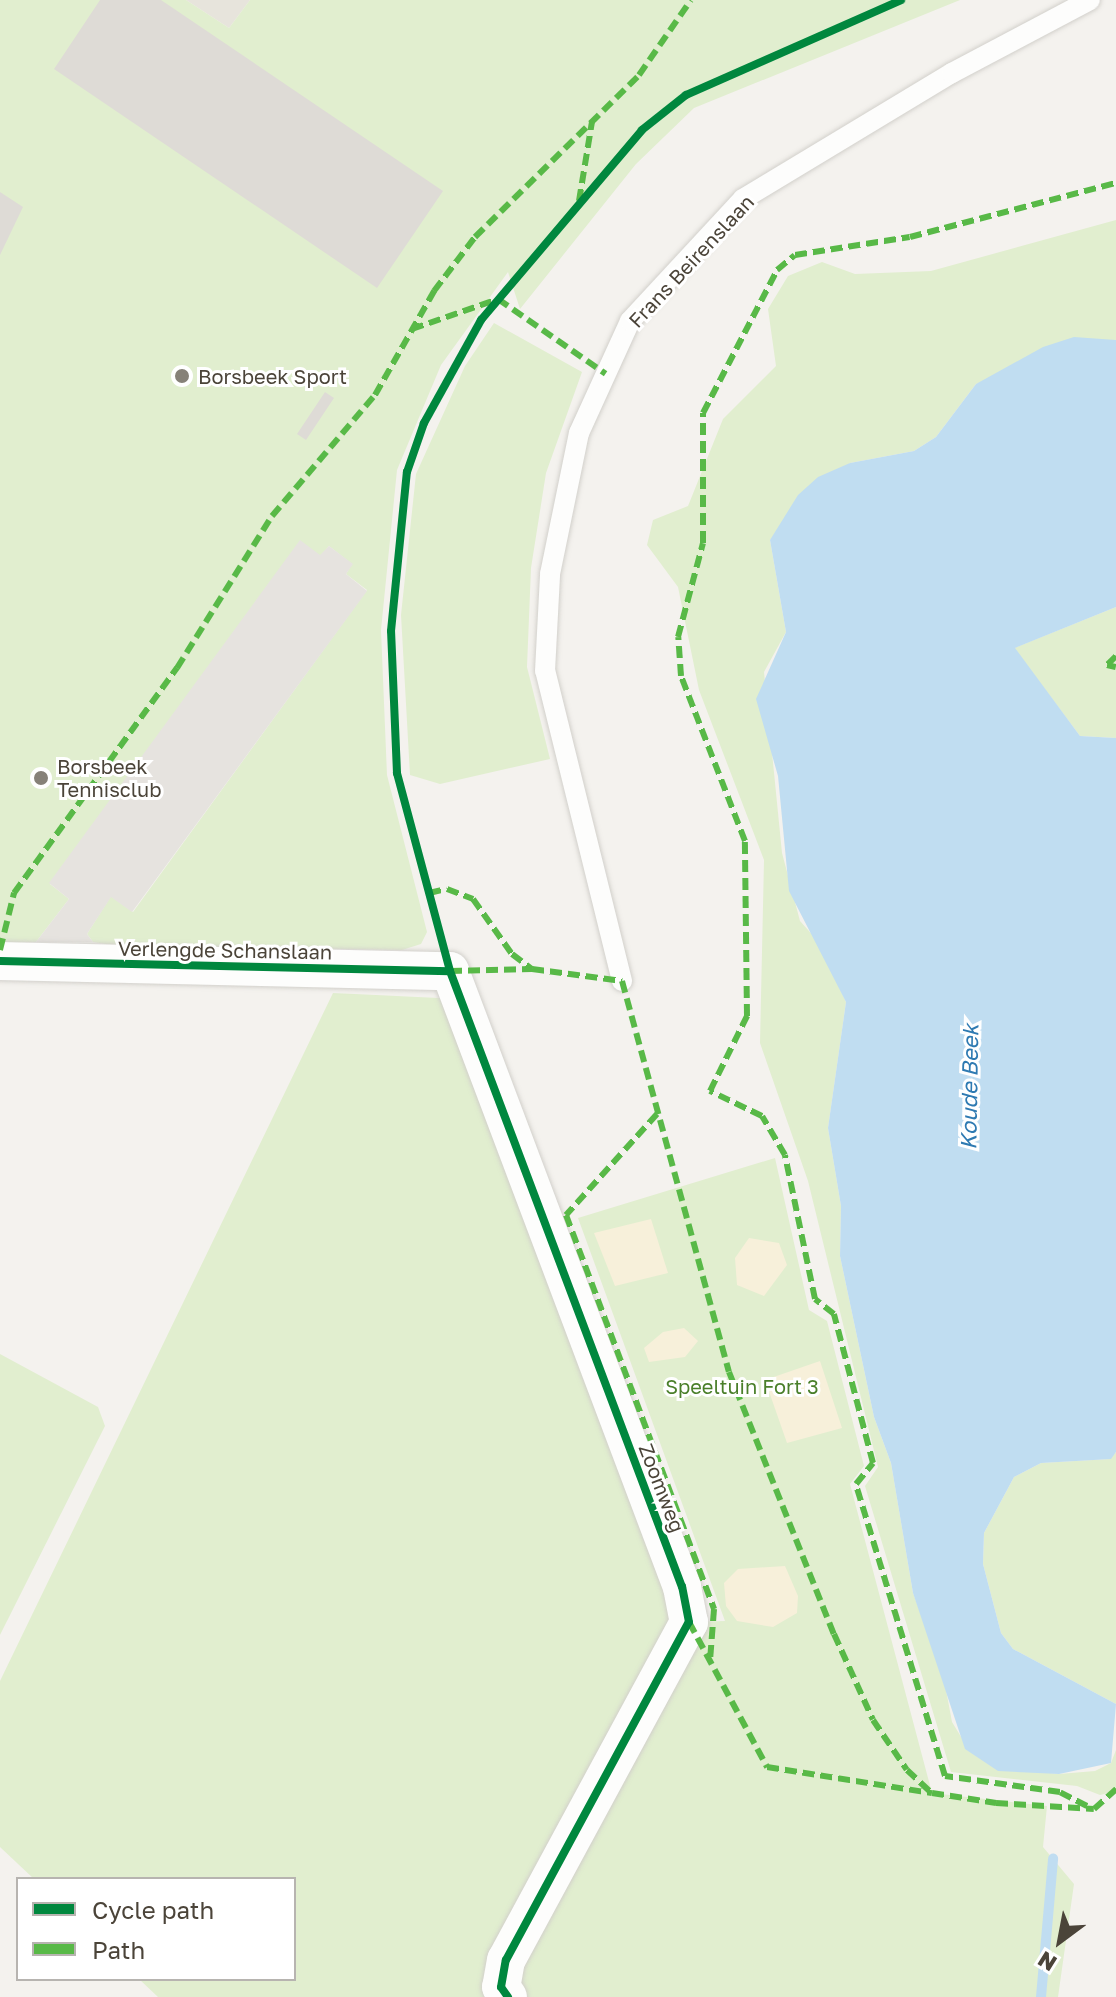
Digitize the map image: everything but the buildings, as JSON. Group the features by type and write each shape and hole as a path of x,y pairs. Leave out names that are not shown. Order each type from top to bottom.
{"street":[{"name":"Verlengde Schanslaan","path":"0,961 450,971"},
{"name":"Zoomweg","path":"450,971 682,1587 689,1622 506,1960 501,1987 508,1997"}],"lane":[{"name":"Frans Beirenslaan","path":"622,981 545,671 550,574 579,433 630,321 743,199 952,73 1090,0"}],"shaded area":[{"path":"186,0 250,0 229,28"},
{"path":"300,540 320,555 329,546 353,564 346,574 367,591 132,912 111,897 87,934 93,942 36,942 69,899 49,883"}],"green space":[{"path":"0,0 186,0 229,28 250,0 960,0 694,108 636,164 520,309 508,272 441,365 397,470 381,630 387,775 427,932 421,944 402,950 112,945 93,942 87,934 111,896 133,912 367,590 346,574 352,564 329,546 50,884 69,899 36,942 0,944"},
{"path":"1116,220 1116,340 976,384 936,437 914,451 850,463 770,540 786,632 764,672 782,853 800,921 817,940 846,1002 828,1128 841,1206 840,1256 874,1417 891,1463 913,1593 943,1674 952,1722 963,1740 1032,1771 1059,1774 1095,1771 1111,1763 1116,1750 1116,1791 1100,1795 1077,1786 951,1772 865,1486 878,1467 808,1181 760,1043 764,860 699,690 678,587 647,545 653,520 688,506 723,419 776,366 768,309 788,276 822,262 855,274 931,271"},
{"path":"494,323 582,372 546,473 531,568 527,667 550,759 440,784 410,775 401,615 416,474 465,366"},
{"path":"1116,607 1116,738 1080,736 1014,648"},
{"name":"Speeltuin Fort 3","path":"333,993 460,999 689,1622 725,1621 578,1218 775,1158 809,1310 827,1321 864,1466 850,1484 932,1793 1047,1806 1043,1847 1074,1884 1058,1997 158,1997 141,1981 296,1981 296,1877 32,1877 0,1847 0,1681"},
{"path":"0,1354 98,1407 105,1426 0,1635"},
{"path":"1116,1452 1116,1704 1013,1649 1001,1633 983,1564 984,1533 1014,1477 1041,1463 1110,1459"}],"sand":[{"path":"651,1219 668,1273 615,1286 594,1233"},
{"path":"749,1238 779,1243 787,1265 764,1296 737,1285 735,1258"},
{"path":"684,1328 698,1341 685,1357 649,1362 644,1348 663,1332"},
{"path":"820,1361 842,1428 787,1443 765,1380"},
{"path":"785,1566 798,1596 797,1613 773,1627 737,1621 726,1606 724,1583 738,1569"}],"water":[{"path":"1074,337 1116,340 1116,607 1015,648 1080,736 1116,738 1116,1452 1111,1459 1041,1463 1014,1477 984,1533 983,1564 1001,1633 1013,1649 1116,1704 1111,1763 1059,1774 998,1771 965,1749 913,1593 891,1463 874,1417 840,1256 841,1206 828,1128 846,1002 789,891 778,776 756,699 786,632 770,540 798,495 818,477 850,463 914,451 936,437 976,384 1043,347"}],"waterway":[{"name":"Koude Beek","path":"1041,1997 1053,1859"}],"marked path":[{"path":"0,950 14,893 177,668 272,516 375,395 434,291 475,237 639,75 691,0"},
{"path":"579,201 592,122"},
{"path":"1087,1806 1060,1792 945,1776 856,1484 873,1463 834,1314 815,1299 785,1155 762,1116 710,1091 747,1016 745,841 681,676 678,637 703,543 703,413 777,270 795,255 910,237 1116,183"},
{"path":"412,329 498,299 606,374"},
{"path":"1116,656 1107,665 1116,667"},
{"path":"429,893 447,889 473,899 512,954 532,969"},
{"path":"448,966 450,971 532,969 622,981 729,1372 834,1634 873,1720 907,1770 932,1793 996,1803 1094,1809 1116,1789"},
{"path":"657,1114 566,1215 714,1609 710,1661"},
{"path":"689,1622 767,1767 932,1793"}],"cycle path":[{"path":"508,1997 501,1987 506,1960 689,1622 682,1587 450,971 397,773 391,631 407,472 424,423 481,320 642,130 686,95 901,0"},
{"path":"0,961 450,971"}],"place":[{"name":"Borsbeek Sport","path":"182,376"},
{"name":"Borsbeek Tennisclub","path":"41,778"}]}
